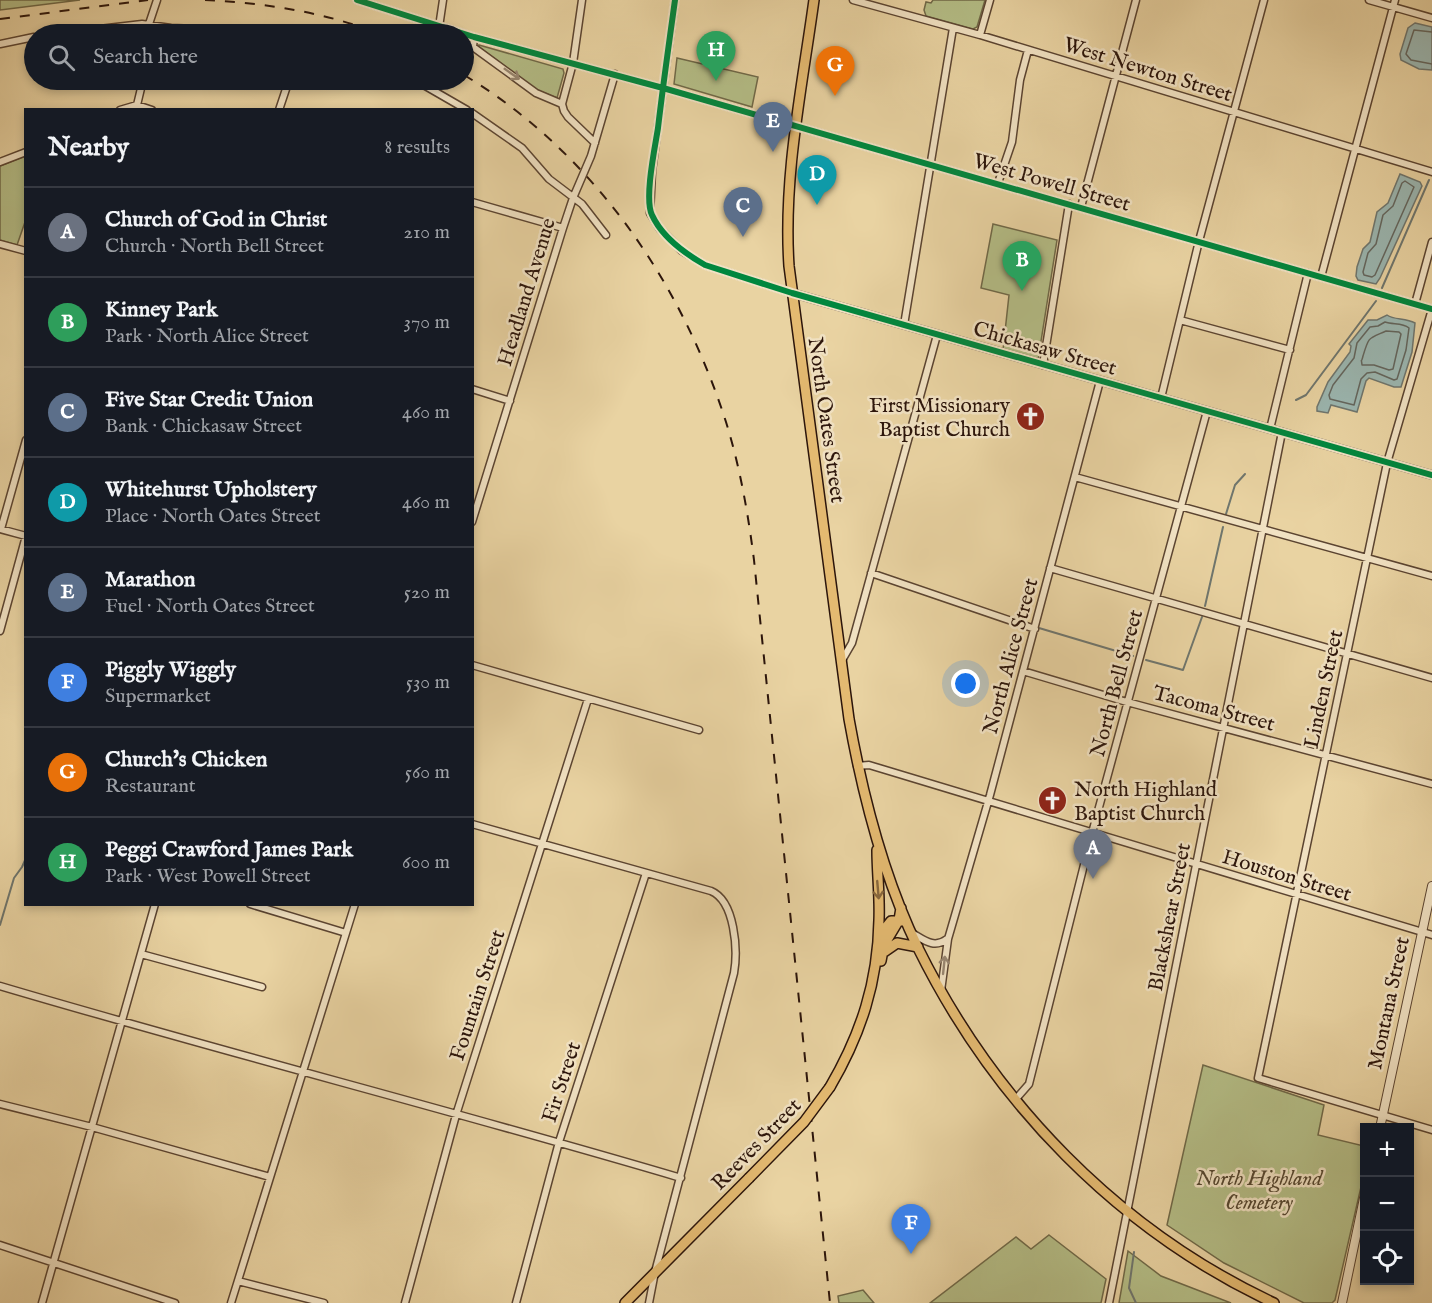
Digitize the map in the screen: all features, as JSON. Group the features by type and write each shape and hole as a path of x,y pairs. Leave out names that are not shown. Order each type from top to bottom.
{"main road":[{"name":"North Oates Street","path":"814,0 787,210 788,246 792,293 841,662 857,766 878,842"},
{"path":"878,842 906,926 941,992 967,1034 1015,1100 1060,1150 1128,1212 1195,1259 1274,1303"},
{"name":"Reeves Street","path":"625,1303 804,1122 830,1087 854,1038 873,983 878,939 878,842"},
{"path":"878,939 891,921 906,926"},
{"name":"Reeves Street","path":"873,983 879,974 884,945 906,926"},
{"path":"882,954 897,943 918,947"}],"street":[{"path":"149,24 157,0"},
{"name":"West Powell Street","path":"357,0 430,24"},
{"path":"439,24 443,0"},
{"path":"582,0 573,63 562,104 568,117 595,143"},
{"path":"663,88 675,0"},
{"name":"West Newton Street","path":"853,0 980,35 1432,172"},
{"path":"980,35 990,0"},
{"path":"1081,207 1136,0"},
{"path":"1161,398 1199,241 1264,0"},
{"path":"1369,0 1394,3 1432,18"},
{"path":"1322,277 1394,3"},
{"path":"904,325 953,28"},
{"name":"West Powell Street","path":"474,37 615,74 1432,309"},
{"path":"0,44 24,39"},
{"path":"474,48 527,84 536,93 562,104"},
{"path":"998,183 1012,142 1020,80 1028,50"},
{"name":"Headland Avenue","path":"474,516 563,228 595,143 615,74"},
{"name":"Chickasaw Street","path":"663,88 650,189 650,213 660,229 682,251 705,265 937,335 1432,475"},
{"path":"136,105 140,90"},
{"path":"280,108 286,90"},
{"path":"432,90 464,108"},
{"path":"126,108 136,105 146,108"},
{"path":"474,114 522,148 549,179 582,204 606,235"},
{"path":"0,162 24,153"},
{"path":"474,203 563,228"},
{"path":"1043,365 1069,204"},
{"path":"1415,304 1432,242"},
{"path":"0,244 24,250"},
{"path":"1270,429 1308,273"},
{"name":"Linden Street","path":"1383,1116 1258,1078 1388,463 1432,309"},
{"path":"1180,320 1290,350"},
{"path":"841,662 852,643 937,335"},
{"name":"North Alice Street","path":"941,992 948,939 1101,381"},
{"path":"474,391 510,401"},
{"name":"North Bell Street","path":"1015,1100 1029,1084 1092,833 1207,411"},
{"name":"Blackshear Street","path":"1109,1303 1281,432"},
{"path":"24,447 1,529 24,535"},
{"path":"1075,477 1432,576"},
{"path":"0,631 24,543"},
{"path":"1050,568 1432,678"},
{"path":"871,573 1035,628"},
{"path":"474,667 699,730"},
{"name":"Tacoma Street","path":"1023,671 1127,702 1432,784"},
{"name":"Fountain Street","path":"405,1303 456,1114 588,699"},
{"name":"Houston Street","path":"857,766 869,765 1432,935"},
{"path":"474,825 718,894 730,914 736,963 655,1272 649,1303"},
{"name":"Fir Street","path":"516,1303 559,1142 646,873"},
{"name":"Montana Street","path":"1381,1123 1432,886"},
{"path":"42,1303 154,906"},
{"path":"257,906 346,933"},
{"path":"231,1303 354,906"},
{"path":"906,926 933,944 948,939"},
{"path":"141,954 262,987"},
{"path":"0,986 121,1022 559,1142 681,1178"},
{"path":"0,1104 92,1127 270,1177"},
{"path":"1383,1116 1432,1130"},
{"path":"1342,1303 1360,1221"},
{"path":"0,1245 176,1303"},
{"path":"238,1281 321,1303"}],"green space":[{"path":"0,0 80,0 0,10"},
{"path":"933,0 985,0 977,27 973,29 926,16 924,10 926,2 931,3"},
{"path":"479,45 563,69 557,98 537,90"},
{"path":"677,58 758,77 752,107 674,84"},
{"path":"24,156 24,225 17,245 0,240 0,166"},
{"path":"993,224 1057,240 1038,360 1003,350 1009,295 981,288"},
{"name":"North Highland Cemetery","path":"1203,1065 1324,1105 1318,1135 1360,1145 1360,1191 1335,1300 1332,1303 1304,1303 1224,1263 1167,1225"},
{"path":"1049,1235 1106,1279 1101,1303 930,1303 1016,1237 1031,1249"},
{"path":"1128,1251 1161,1276 1231,1303 1119,1303"},
{"path":"863,1290 874,1303 839,1303 838,1296"}],"water":[{"path":"1415,23 1432,27 1432,70 1419,69 1401,60 1400,54 1408,28"},
{"path":"1400,174 1420,182 1422,186 1376,284 1358,280 1357,267 1363,249 1370,242 1377,212 1388,203"},
{"path":"1387,315 1415,323 1412,352 1401,387 1394,387 1369,378 1366,381 1357,412 1331,405 1328,413 1317,411 1328,382 1350,352 1349,344 1368,320 1377,320"}],"waterway":[{"path":"1382,288 1429,180"},
{"path":"1296,400 1306,395 1376,301"},
{"path":"1226,514 1235,485 1245,474"},
{"path":"1205,606 1223,527"},
{"path":"1146,660 1183,670 1202,617"},
{"path":"1039,628 1133,656"},
{"path":"0,925 14,878 24,862"},
{"path":"1134,1252 1129,1288 1136,1303"}],"railway":[{"path":"0,19 148,0"},
{"path":"205,0 250,3 294,10 352,24"},
{"path":"474,82 510,106 553,142 591,181 626,224 657,271 684,319 707,370 726,422 743,490 754,560 830,1303"}],"cycle path":[{"path":"357,0 433,24"},
{"path":"675,0 649,197 656,223 682,250 697,260 705,265 792,293 1432,475"},
{"path":"474,37 663,88 1432,309"}],"place":[{"name":"Peggi Crawford James Park","path":"716,81"},
{"name":"Church's Chicken","path":"835,96"},
{"name":"Marathon","path":"773,152"},
{"name":"Whitehurst Upholstery","path":"817,205"},
{"name":"Five Star Credit Union","path":"743,237"},
{"name":"Kinney Park","path":"1022,291"},
{"name":"First Missionary Baptist Church","path":"1031,417"},
{"name":"North Highland Baptist Church","path":"1053,801"},
{"name":"Church of God in Christ","path":"1093,879"},
{"name":"Piggly Wiggly","path":"911,1254"}]}
